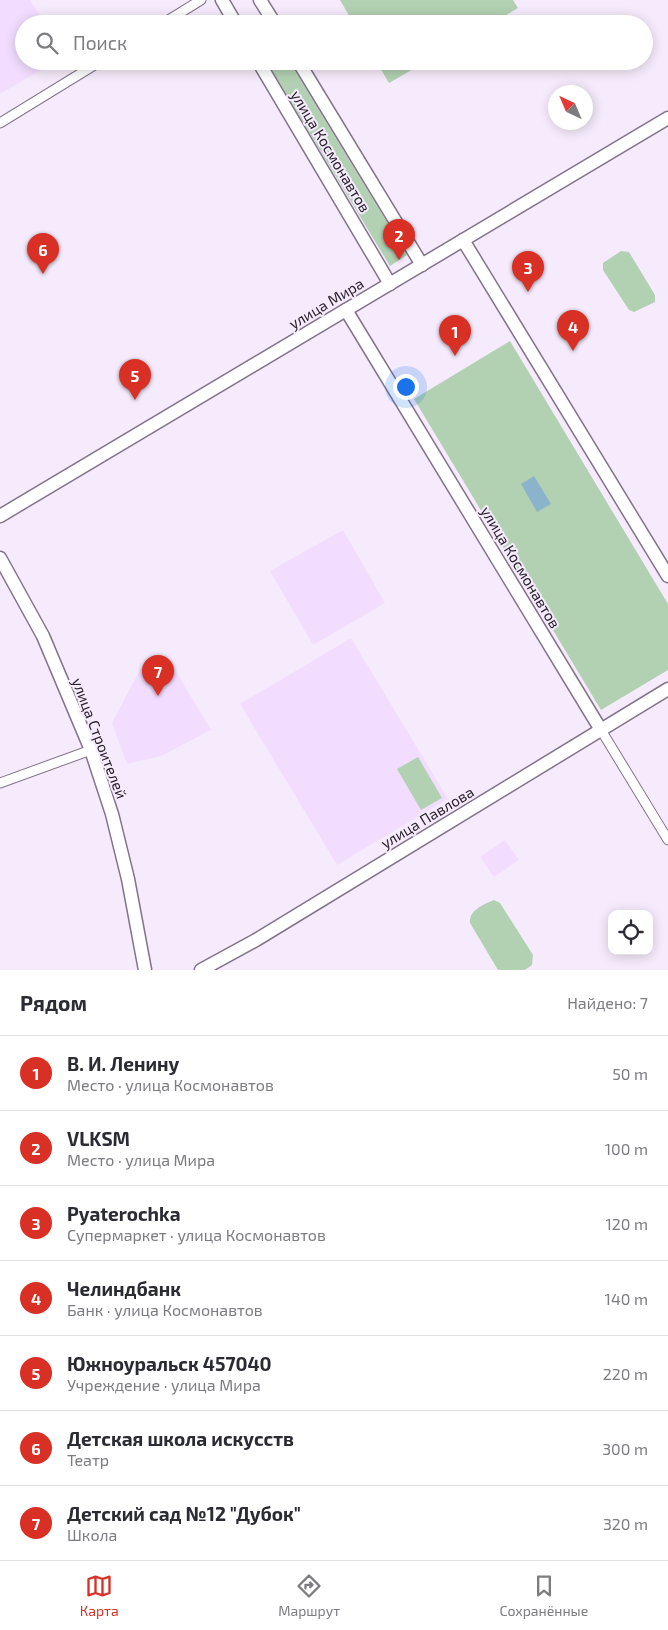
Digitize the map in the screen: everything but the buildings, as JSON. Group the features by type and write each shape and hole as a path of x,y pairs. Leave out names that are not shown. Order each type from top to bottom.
{"street":[{"path":"177,15 201,0"},
{"path":"222,0 231,15"},
{"path":"260,0 269,15"},
{"path":"0,123 86,70"},
{"name":"улица Космонавтов","path":"263,70 390,284"},
{"name":"улица Космонавтов","path":"303,70 422,265"},
{"name":"улица Мира","path":"0,516 668,118"},
{"path":"463,240 668,576"},
{"name":"улица Космонавтов","path":"346,310 668,840"},
{"name":"улица Строителей","path":"0,558 43,636 91,750 112,814 128,879 145,970"},
{"name":"улица Павлова","path":"201,970 256,940 668,689"},
{"path":"0,783 91,750"}],"shaded area":[{"path":"0,0 30,0 39,15 15,15 15,70 41,70 0,94"},
{"path":"343,530 385,603 313,645 270,571"},
{"path":"351,638 448,799 337,865 240,704"},
{"path":"166,655 211,730 161,756 127,764 112,723 141,668"},
{"path":"505,840 519,860 494,877 480,857"}],"green space":[{"path":"340,0 513,0 518,8 506,15 349,15"},
{"path":"271,70 294,70 407,255 390,266"},
{"path":"381,70 411,70 389,83"},
{"path":"621,251 629,252 655,295 655,302 634,312 629,310 603,270 603,263"},
{"path":"510,341 668,604 668,670 601,710 414,399"},
{"path":"418,757 442,798 421,810 397,769"},
{"path":"494,900 500,903 533,955 532,965 525,970 498,970 470,923 474,912 481,906"}],"water":[{"path":"534,476 551,504 537,512 521,484"}],"place":[{"name":"VLKSM","path":"399,260"},
{"name":"Детская школа искусств","path":"43,274"},
{"name":"Pyaterochka","path":"528,292"},
{"name":"Челиндбанк","path":"573,351"},
{"name":"В. И. Ленину","path":"455,356"},
{"name":"Южноуральск 457040","path":"135,400"},
{"name":"Детский сад №12 \"Дубок\"","path":"158,696"}]}
